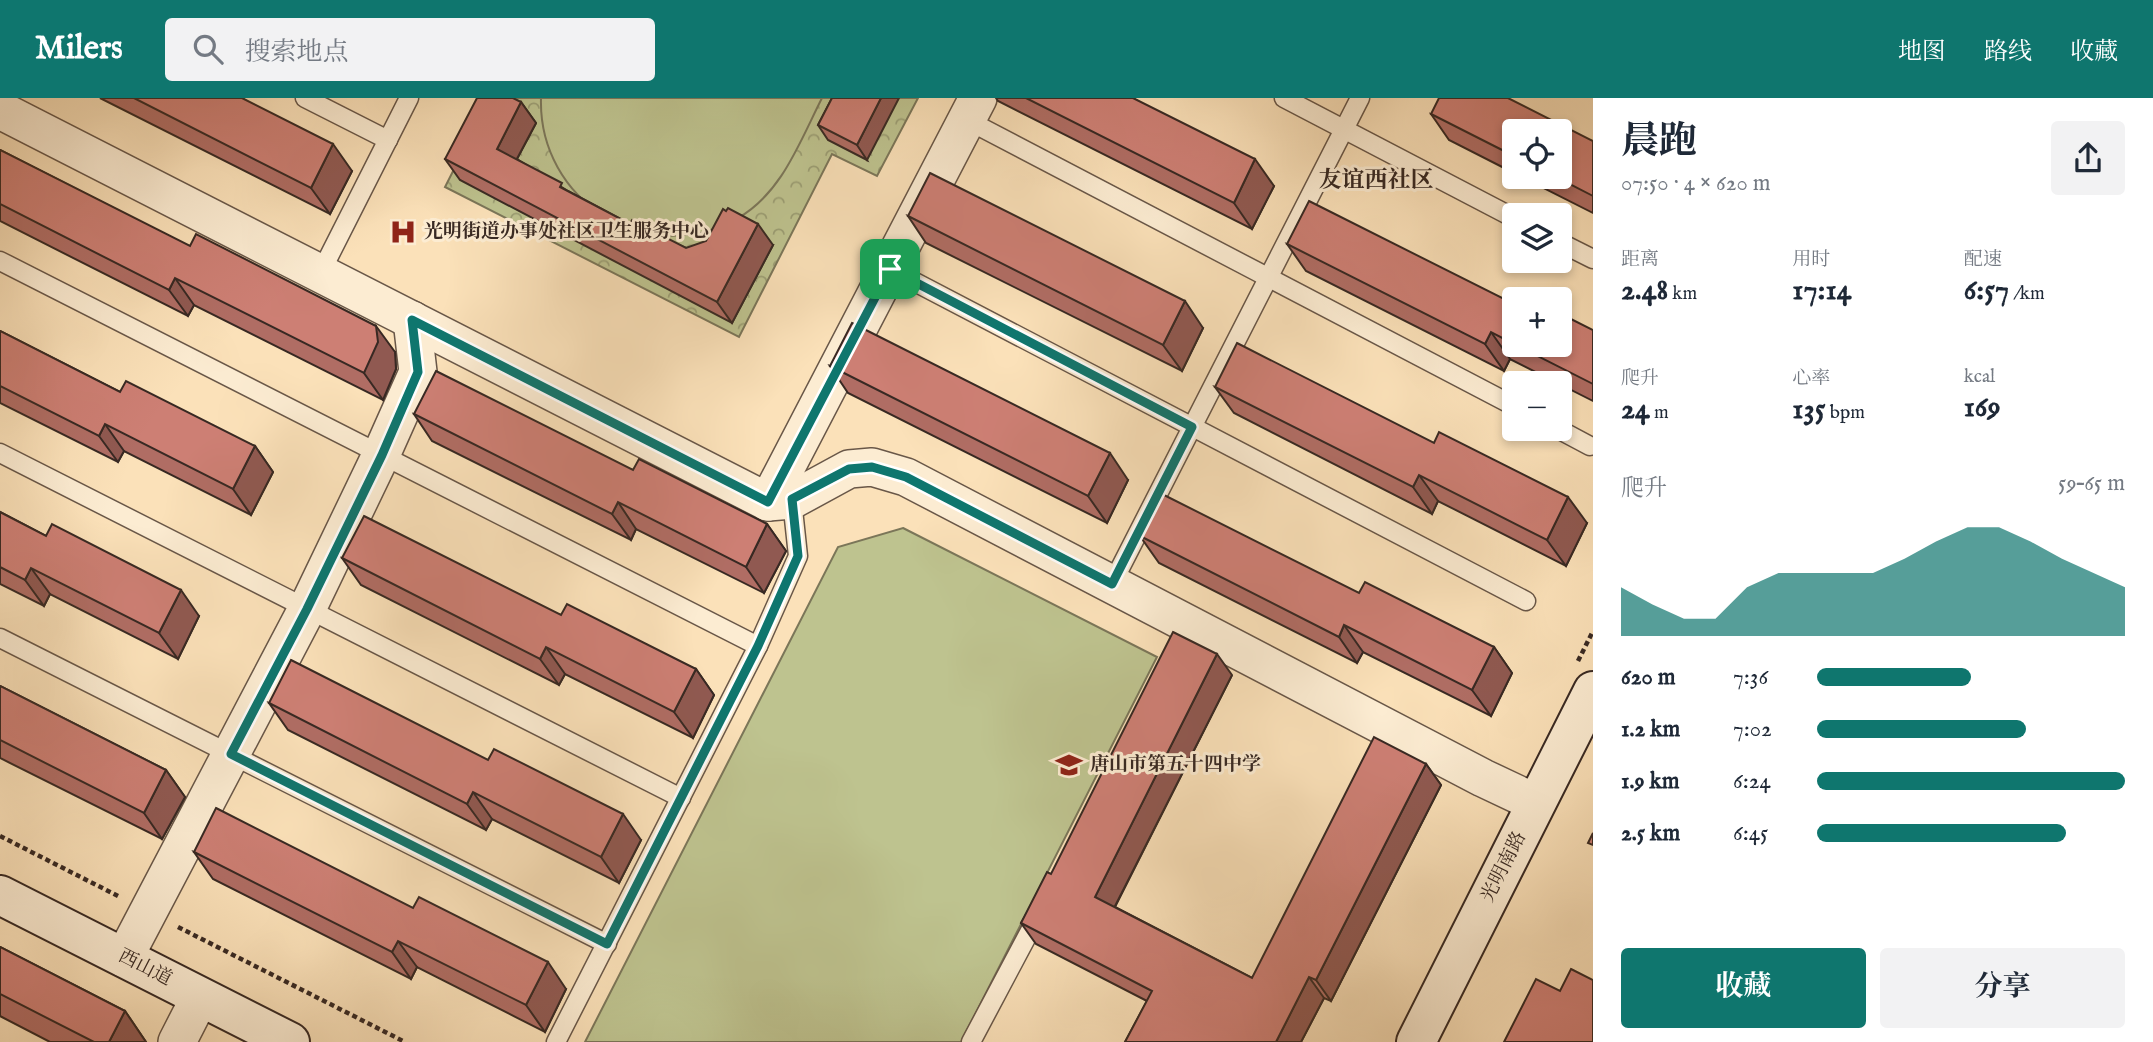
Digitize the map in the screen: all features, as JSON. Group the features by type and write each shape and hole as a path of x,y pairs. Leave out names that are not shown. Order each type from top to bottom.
{"main road":[{"name":"光明南路","path":"1418,1041 1593,691"},
{"name":"西山道","path":"0,895 290,1042"}],"street":[{"path":"780,501 890,269 973,109"},
{"path":"0,110 320,274 780,501"},
{"path":"124,958 307,609 382,455 418,372 412,320"},
{"path":"780,501 849,469 872,467 906,477 1483,778 1536,803"},
{"path":"177,1042 200,997"}],"lane":[{"path":"305,98 388,140"},
{"path":"320,274 409,98"},
{"path":"1284,98 1502,212"},
{"path":"1112,584 1360,98"},
{"path":"973,109 1269,278 1502,400"},
{"path":"1572,248 1593,259"},
{"path":"0,261 758,646"},
{"path":"890,269 1526,601"},
{"path":"1572,436 1590,446"},
{"path":"0,453 681,798"},
{"path":"556,1042 758,646 798,556 780,501"},
{"path":"0,638 607,944"},
{"path":"971,1042 1048,897"}],"path":[{"path":"0,836 405,1042"}],"green space":[{"path":"490,98 918,98 877,176 832,154 739,337 445,187"},
{"path":"541,98 822,98 788,165 767,195 738,218 703,232 668,236 635,230 604,216 578,195 558,168 545,135"},
{"path":"903,528 1157,657 961,1042 585,1042 838,547"}],"building":[{"path":"134,98 242,98 333,144 311,188"},
{"path":"477,98 513,98 521,102 497,149 562,183 560,187 630,224 632,220 686,248 706,241 723,209 726,211 728,208 758,224 717,302 445,159"},
{"path":"832,98 881,98 857,145 818,125"},
{"path":"1026,98 1133,98 1255,159 1234,203"},
{"path":"1439,98 1508,98 1550,119 1502,119 1502,150 1431,114"},
{"path":"1572,130 1593,141 1593,196 1572,185"},
{"path":"0,150 190,246 196,234 376,326 378,342 364,373 175,278 169,290 0,204"},
{"path":"930,173 1185,301 1163,345 908,216"},
{"path":"1309,201 1502,298 1502,338 1491,332 1485,344 1287,244"},
{"path":"1572,320 1593,330 1593,384 1572,371 1540,357 1572,357"},
{"path":"852,323 1110,453 1088,496 830,366"},
{"path":"0,331 120,392 126,381 255,446 233,489 105,424 99,436 0,386"},
{"path":"1237,343 1434,443 1439,432 1568,497 1547,540 1419,475 1413,487 1215,387"},
{"path":"436,371 633,470 639,459 767,524 746,567 618,502 612,514 414,414"},
{"path":"1162,494 1359,593 1365,582 1494,647 1472,690 1344,625 1339,637 1140,536"},
{"path":"0,512 46,536 52,524 181,590 159,633 31,568 25,580 0,567"},
{"path":"364,516 561,615 567,604 696,669 674,712 546,647 540,659 342,558"},
{"path":"1173,632 1217,654 1095,897 1252,978 1374,737 1426,764 1316,980 1309,977 1276,1042 1125,1042 1152,991 1021,923 1047,872 1051,874"},
{"path":"291,660 488,760 494,749 623,814 601,857 473,792 467,804 269,703"},
{"path":"0,686 166,770 144,813 0,740"},
{"path":"216,808 413,908 419,897 548,962 526,1005 398,941 392,952 194,852"},
{"path":"0,947 125,1011 109,1042 94,1042 0,994"},
{"path":"1571,969 1593,980 1593,1042 1504,1042 1536,979 1560,991"}],"place":[{"name":"光明街道办事处社区卫生服务中心","path":"403,232"},
{"name":"唐山市第五十四中学","path":"1069,765"}],"district":[{"name":"友谊西社区","path":"1376,180"}],"route":[{"path":"890,269 1192,427 1112,584 906,477 872,467 849,469 792,499 798,556 758,646 607,944 231,754 307,609 382,455 418,372 412,320 768,502 890,269"}]}
